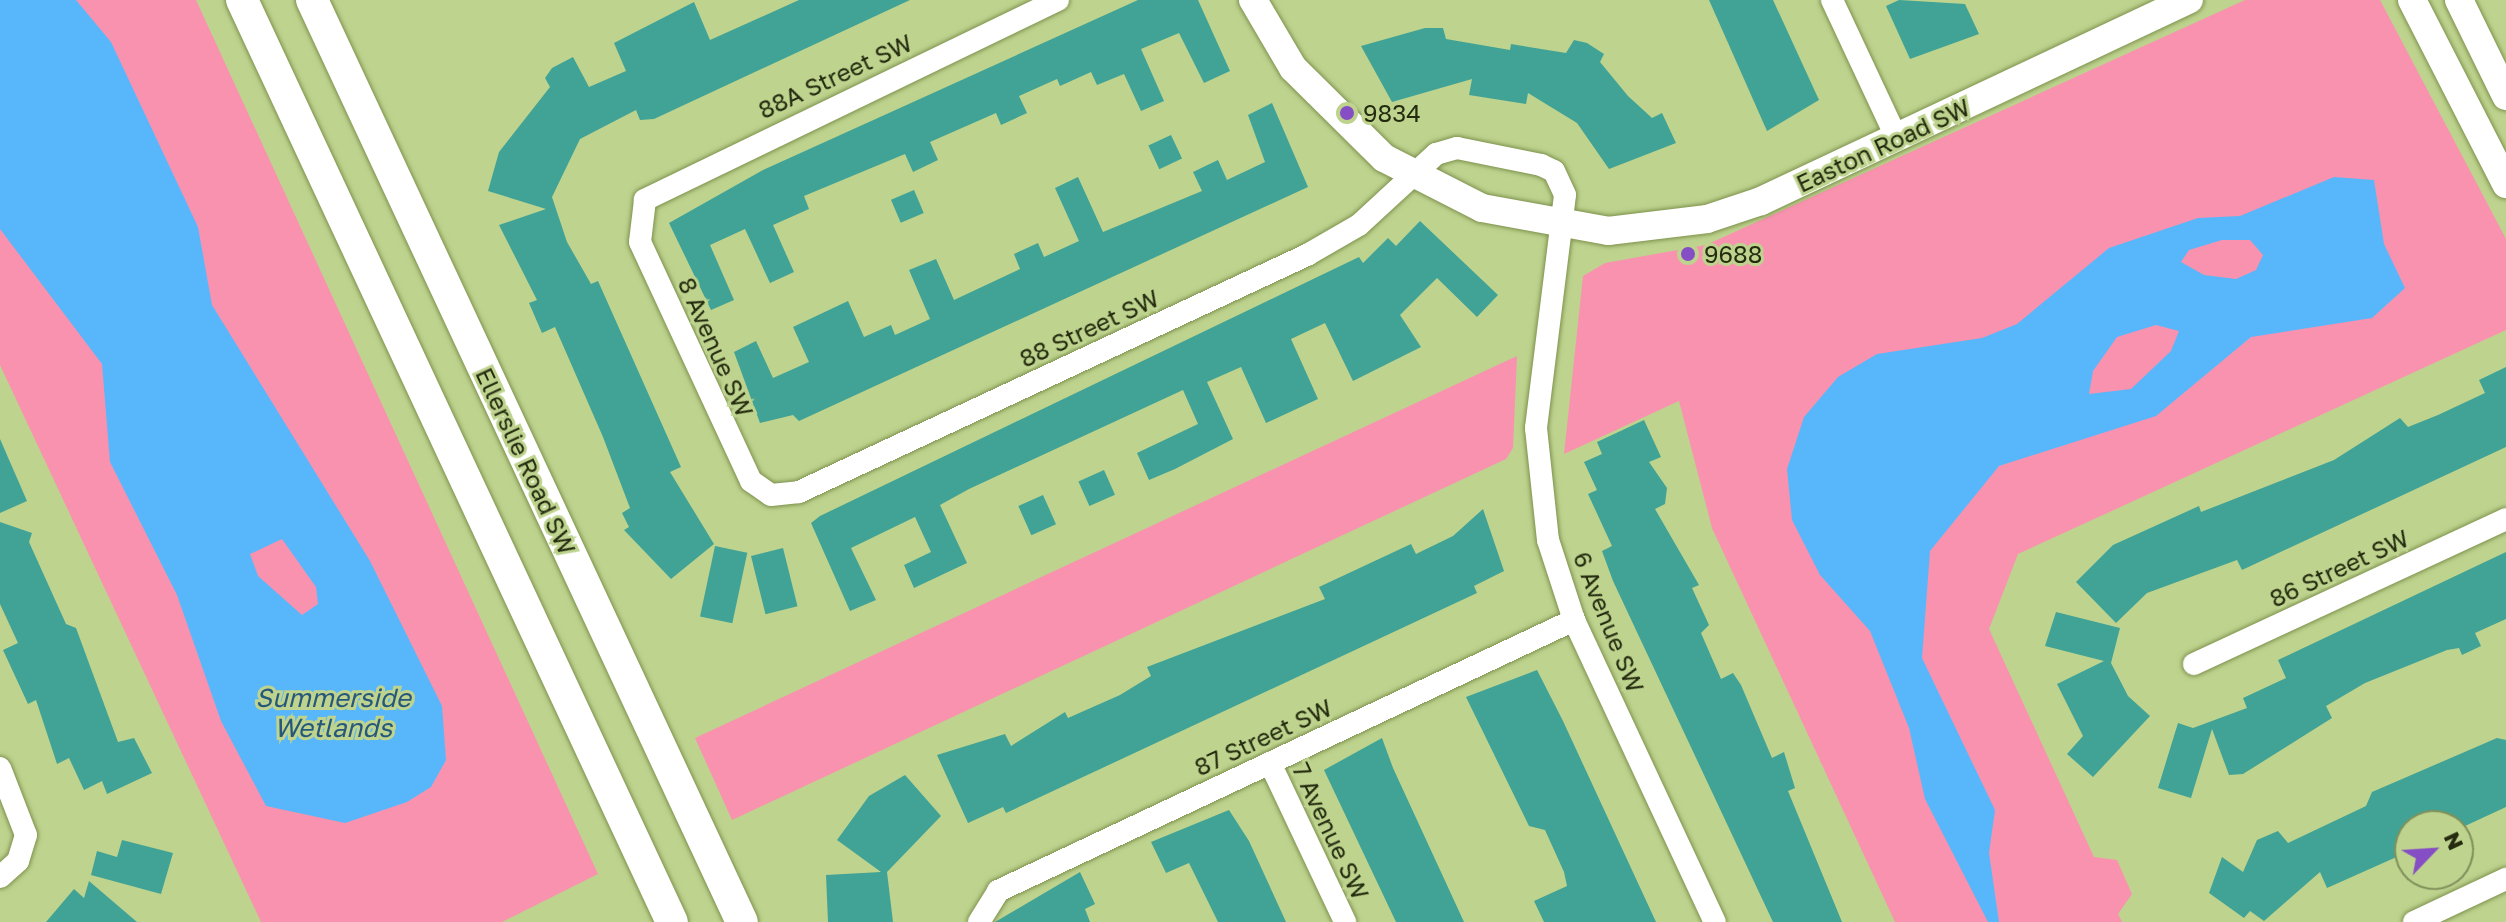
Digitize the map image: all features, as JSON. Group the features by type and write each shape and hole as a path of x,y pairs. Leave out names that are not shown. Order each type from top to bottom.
{"main road":[{"path":"242,0 672,922"},
{"name":"Ellerslie Road SW","path":"312,0 742,922"}],"street":[{"name":"88A Street SW","path":"640,208 660,187 1058,0"},
{"name":"Easton Road SW","path":"1253,0 1322,103 1410,174 1482,208 1561,227 1634,230 1707,219 1897,139 2189,0"},
{"path":"1832,0 1897,139"},
{"path":"2412,0 2506,184"},
{"path":"2459,0 2506,96"},
{"path":"1410,174 1436,154 1457,148 1541,165 1564,189 1561,227"},
{"name":"88 Street SW","path":"771,495 799,492 1307,255 1359,225 1410,174"},
{"name":"8 Avenue SW","path":"640,208 640,242 742,468 771,495"},
{"name":"6 Avenue SW","path":"1561,227 1539,383 1537,462 1548,540 1574,620 1715,922"},
{"name":"86 Street SW","path":"2194,664 2506,519"},
{"name":"87 Street SW","path":"980,916 998,891 1574,620"},
{"name":"7 Avenue SW","path":"1270,763 1345,922"},
{"path":"0,768 26,835 18,861 0,877"},
{"path":"2414,922 2506,879"}],"shaded area":[{"path":"0,0 196,0 598,874 502,922 261,922 0,365"},
{"path":"2245,0 2380,0 2506,239 2506,330 2018,554 1989,629 2094,857 2117,860 2132,894 2118,914 2122,922 1895,922 1712,528 1679,401 1564,454 1583,276 1605,263 1706,245"},
{"path":"1517,356 1513,448 1506,459 732,820 695,738"}],"water":[{"name":"Summerside Wetlands","path":"0,0 76,0 111,42 198,227 212,305 370,561 442,706 446,760 431,787 407,802 345,823 266,806 221,721 177,595 110,462 102,364 0,229","holes":["282,539 316,587 318,604 302,615 258,576 250,554"]},
{"path":"2334,177 2374,180 2384,244 2405,288 2372,318 2251,337 2156,416 1999,466 1930,551 1922,658 1995,810 1989,853 1999,922 1988,922 1925,799 1909,728 1870,631 1820,575 1792,520 1787,469 1804,417 1838,377 1877,354 1982,338 2017,324 2109,248 2198,218 2240,216","holes":["2222,240 2250,240 2263,255 2256,270 2236,279 2204,275 2181,262 2189,250","2156,325 2179,331 2171,351 2131,389 2089,394 2093,371 2117,337"]}],"building":[{"path":"799,0 910,0 654,119 640,120 636,110 580,139 552,197 567,242 591,284 598,281 681,467 670,472 714,544 671,579 624,530 629,527 622,513 630,508 603,437 555,327 542,333 529,303 537,300 499,225 546,209 488,191 499,152 550,87 545,78 552,68 573,57 589,87 626,71 614,43 694,2 710,40"},
{"path":"1138,0 1198,0 1230,71 1204,83 1179,33 1141,49 1164,101 1141,111 1124,74 1097,85 1091,72 1060,86 1057,79 1019,96 1027,113 1001,125 996,113 930,142 938,160 913,172 905,154 804,196 809,209 773,225 794,272 770,283 745,229 710,245 734,300 711,310 669,223 763,170"},
{"path":"1709,0 1773,0 1819,100 1767,131"},
{"path":"1899,0 1965,4 1979,34 1910,59 1886,6"},
{"path":"1425,28 1443,28 1446,39 1510,50 1511,44 1566,53 1574,40 1587,43 1604,54 1600,62 1628,96 1652,118 1662,113 1676,143 1609,169 1577,123 1528,93 1526,104 1469,95 1472,79 1392,102 1361,46"},
{"path":"1272,103 1308,187 799,421 793,415 760,423 734,352 756,341 773,378 809,362 793,327 848,301 864,337 891,325 895,335 930,319 909,270 936,259 954,300 1020,269 1014,254 1038,243 1044,257 1079,241 1055,188 1078,177 1103,232 1202,191 1193,172 1218,160 1227,180 1265,162 1248,115"},
{"path":"1171,135 1182,159 1159,169 1148,146"},
{"path":"914,190 924,213 901,223 891,200"},
{"path":"1420,221 1498,295 1477,317 1437,278 1400,315 1421,347 1353,381 1325,323 1291,339 1318,399 1266,423 1241,367 1207,382 1233,439 1175,469 1149,480 1137,453 1198,424 1183,390 969,489 940,505 967,563 914,588 904,565 931,552 915,517 851,548 876,600 850,611 811,523 820,516 1359,257 1363,263 1388,238 1396,246"},
{"path":"2506,367 2506,447 2242,570 2237,560 2147,593 2116,623 2076,582 2113,545 2199,506 2201,512 2334,460 2400,418 2408,427 2438,415 2485,393 2479,380"},
{"path":"1644,420 1661,457 1649,462 1667,488 1665,504 1655,509 1699,585 1692,588 1709,625 1701,633 1721,679 1733,673 1741,685 1772,758 1784,752 1795,788 1788,791 1842,922 1773,922 1613,581 1602,551 1612,546 1588,494 1597,490 1584,462 1602,454 1597,442"},
{"path":"0,439 27,501 0,513"},
{"path":"1104,470 1115,495 1089,506 1078,481"},
{"path":"1043,495 1056,524 1031,535 1018,506"},
{"path":"1483,509 1504,571 1474,586 1477,593 1006,813 1003,807 968,823 937,755 1005,734 1011,746 1065,712 1068,718 1120,695 1151,676 1147,667 1325,599 1319,587 1411,544 1416,554 1453,536"},
{"path":"0,522 32,533 29,542 66,624 76,628 118,742 134,738 152,773 107,794 102,781 84,790 69,758 57,764 36,700 28,704 3,650 18,643 0,604"},
{"path":"715,546 747,553 732,623 700,616"},
{"path":"783,548 798,606 765,614 751,556"},
{"path":"2506,552 2506,619 2475,633 2481,646 2462,655 2459,648 2447,650 2365,683 2326,706 2332,718 2243,774 2229,775 2212,729 2191,798 2158,788 2178,723 2193,728 2247,708 2243,698 2286,678 2278,660"},
{"path":"2056,612 2120,628 2111,663 2128,696 2150,716 2093,777 2067,754 2083,736 2057,684 2104,661 2045,646"},
{"path":"1537,670 1656,922 1544,922 1534,901 1567,886 1564,872 1545,830 1529,826 1466,697"},
{"path":"1382,738 1464,922 1396,922 1324,770"},
{"path":"2497,738 2506,740 2506,807 2474,822 2474,810 2394,810 2394,858 2327,888 2320,872 2264,921 2250,911 2244,918 2209,893 2222,857 2243,872 2257,840 2278,831 2288,843 2366,806 2372,792"},
{"path":"905,775 941,816 887,872 893,922 828,922 826,875 881,872 837,840 869,796"},
{"path":"1229,810 1249,841 1286,922 1218,922 1189,863 1166,873 1151,842"},
{"path":"122,840 173,853 161,894 91,875 97,851 117,857"},
{"path":"1080,872 1095,904 1085,909 1090,922 995,922"},
{"path":"89,881 137,922 46,922 74,889 84,898"}],"place":[{"name":"9834","path":"1347,113"},
{"name":"9688","path":"1688,254"}]}
